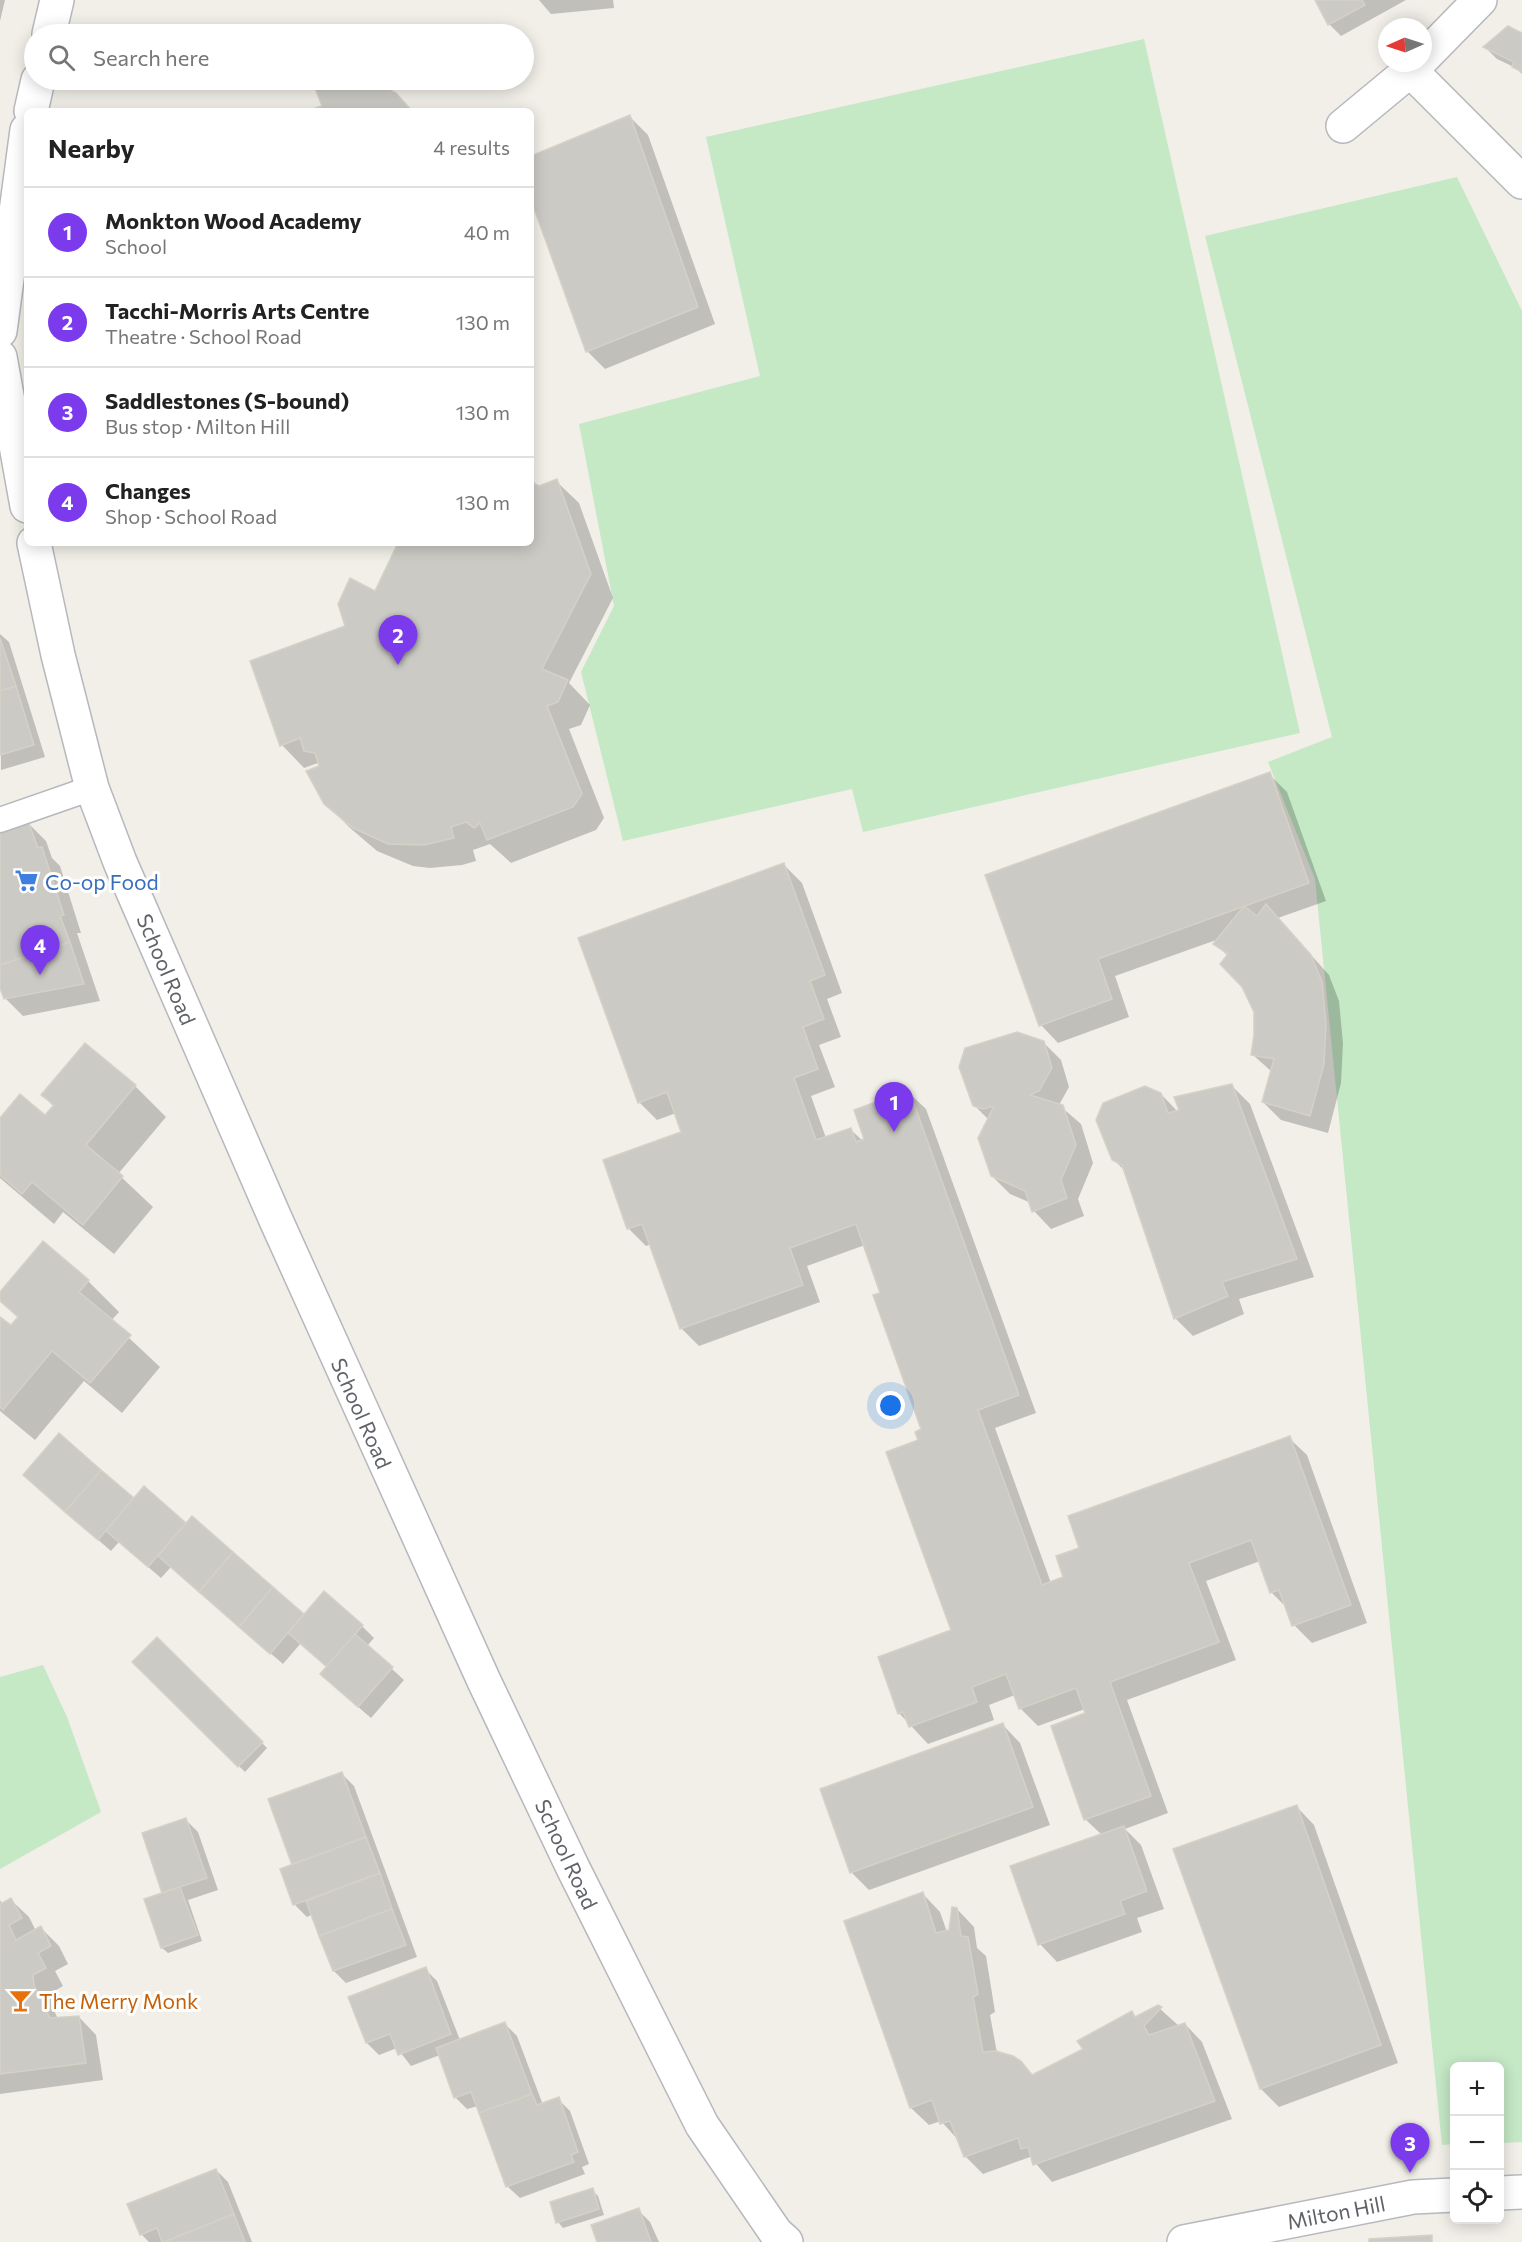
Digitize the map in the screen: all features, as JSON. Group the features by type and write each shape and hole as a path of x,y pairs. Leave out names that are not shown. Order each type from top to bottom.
{"street":[{"path":"51,24 57,0"},
{"path":"1432,50 1480,0"},
{"path":"1343,126 1408,72"},
{"path":"1425,72 1522,182"},
{"path":"32,108 36,90"},
{"path":"0,331 24,152"},
{"path":"0,357 24,489"},
{"name":"School Road","path":"35,546 58,655 92,788 120,862 280,1229 484,1681 573,1868 702,2125 776,2233 786,2242"},
{"path":"1504,2193 1522,2192"},
{"name":"Milton Hill","path":"1184,2242 1413,2197 1450,2195"}],"lane":[{"path":"0,820 92,788"}],"green space":[{"path":"1144,39 1300,733 863,832 852,789 623,841 581,672 614,606 579,424 760,376 706,137"},
{"path":"1457,177 1522,311 1522,2142 1504,2143 1504,2062 1450,2062 1450,2144 1442,2145 1315,879 1268,762 1332,737 1205,236"},
{"path":"43,1665 67,1717 101,1812 0,1869 0,1677"}],"building":[{"path":"1315,0 1362,0 1365,5 1328,25"},
{"path":"1508,26 1522,33 1522,72 1512,67 1514,62 1483,47"},
{"path":"316,90 390,90 409,108 316,108 322,106"},
{"path":"630,115 698,307 586,352 534,208 534,155"},
{"path":"557,479 591,574 542,669 568,680 558,702 547,706 582,794 573,807 487,840 480,823 474,828 466,822 451,827 454,838 424,845 388,844 353,828 324,804 306,771 319,766 315,753 304,751 300,738 280,746 250,661 345,626 338,604 350,578 375,591 397,546 534,546 534,484 539,486"},
{"path":"0,638 16,686 0,691"},
{"path":"16,686 34,745 0,755 0,691"},
{"path":"1270,772 1309,883 1098,959 1112,999 1039,1026 985,875"},
{"name":"Co-op Food","path":"28,821 38,848 42,847 64,915 60,916 70,942 0,965 0,830"},
{"path":"784,863 825,975 810,981 824,1019 803,1027 818,1069 794,1078 816,1140 851,1128 856,1142 864,1139 854,1110 909,1090 1019,1395 978,1410 1042,1585 1063,1577 1056,1556 1079,1548 1068,1516 1290,1436 1351,1605 1292,1626 1279,1590 1270,1593 1251,1540 1189,1563 1219,1642 1110,1682 1151,1796 1084,1820 1051,1726 1085,1713 1076,1688 1019,1709 1006,1674 972,1687 977,1702 909,1727 903,1712 898,1714 878,1657 951,1630 886,1452 918,1440 915,1432 921,1429 873,1295 880,1293 856,1224 790,1248 803,1285 680,1329 642,1224 627,1229 603,1160 681,1132 667,1092 638,1103 578,938"},
{"path":"1266,904 1311,955 1322,982 1326,1024 1324,1064 1310,1116 1262,1102 1274,1059 1251,1055 1254,1012 1242,987 1220,964 1228,954 1213,944 1244,906 1257,916"},
{"path":"70,942 84,984 4,999 0,988 0,965"},
{"path":"1017,1032 1044,1041 1052,1068 1039,1091 1030,1095 1063,1105 1076,1145 1061,1180 1067,1198 1032,1212 1025,1191 991,1176 978,1138 994,1106 983,1109 973,1106 959,1067 965,1048"},
{"path":"85,1043 136,1085 86,1145 123,1176 83,1225 32,1182 22,1194 0,1175 0,1118 20,1094 45,1115 54,1105 41,1095"},
{"path":"1232,1084 1297,1259 1222,1282 1228,1296 1174,1319 1122,1165 1112,1160 1096,1120 1103,1103 1145,1086 1161,1093 1168,1113 1179,1110 1174,1097"},
{"path":"43,1241 89,1280 79,1292 131,1335 90,1383 52,1351 3,1410 0,1407 0,1317 11,1325 18,1317 0,1301 0,1292"},
{"path":"59,1433 101,1470 65,1512 23,1475"},
{"path":"101,1470 134,1498 98,1540 65,1512"},
{"path":"144,1486 186,1523 148,1567 106,1531"},
{"path":"192,1516 233,1552 199,1592 158,1556"},
{"path":"233,1552 273,1587 239,1627 199,1592"},
{"path":"273,1587 304,1614 270,1654 239,1627"},
{"path":"324,1591 363,1625 327,1667 288,1633"},
{"path":"355,1634 393,1667 358,1707 320,1674"},
{"path":"157,1637 263,1742 238,1767 132,1662"},
{"path":"1003,1723 1033,1807 850,1873 820,1789"},
{"path":"342,1772 366,1837 292,1865 268,1799"},
{"path":"1297,1805 1381,2045 1260,2089 1173,1849"},
{"path":"186,1818 207,1878 162,1893 142,1833"},
{"path":"1124,1826 1147,1891 1120,1901 1125,1914 1038,1945 1010,1866"},
{"path":"366,1837 380,1873 293,1905 280,1869"},
{"path":"380,1873 392,1909 319,1936 306,1901"},
{"path":"180,1887 198,1935 161,1948 144,1899"},
{"path":"923,1892 936,1933 949,1930 952,1907 957,1908 961,1936 968,1937 978,1994 973,1997 983,2052 996,2051 1013,2056 1021,2061 1032,2075 1083,2049 1077,2041 1132,2011 1135,2017 1158,2005 1162,2007 1144,2026 1149,2035 1185,2023 1215,2101 1033,2165 1028,2147 1021,2149 1018,2138 964,2157 950,2121 940,2124 932,2100 910,2108 844,1921"},
{"name":"The Merry Monk","path":"11,1898 22,1918 9,1925 16,1940 41,1926 51,1946 38,1953 46,1968 33,1975 34,1985 50,2018 79,2016 86,2063 0,2074 0,1904"},
{"path":"392,1909 406,1945 333,1971 319,1936"},
{"path":"426,1967 451,2034 398,2055 390,2034 366,2043 348,1997"},
{"path":"505,2022 532,2094 479,2113 471,2092 454,2098 436,2048"},
{"path":"532,2094 537,2105 559,2097 578,2152 571,2155 574,2162 506,2187 479,2113"},
{"path":"216,2169 234,2214 164,2242 157,2228 140,2235 127,2204"},
{"path":"593,2188 599,2209 556,2223 550,2202"},
{"path":"639,2208 651,2242 597,2242 591,2225"},
{"path":"234,2214 245,2242 164,2242"},
{"path":"1432,2235 1432,2242 1369,2242 1369,2239"}],"place":[{"name":"Tacchi-Morris Arts Centre","path":"398,665"},
{"name":"Co-op Food","path":"27,881"},
{"name":"Changes","path":"40,975"},
{"name":"Monkton Wood Academy","path":"894,1132"},
{"name":"The Merry Monk","path":"21,2000"},
{"name":"Saddlestones (S-bound)","path":"1410,2173"}]}
